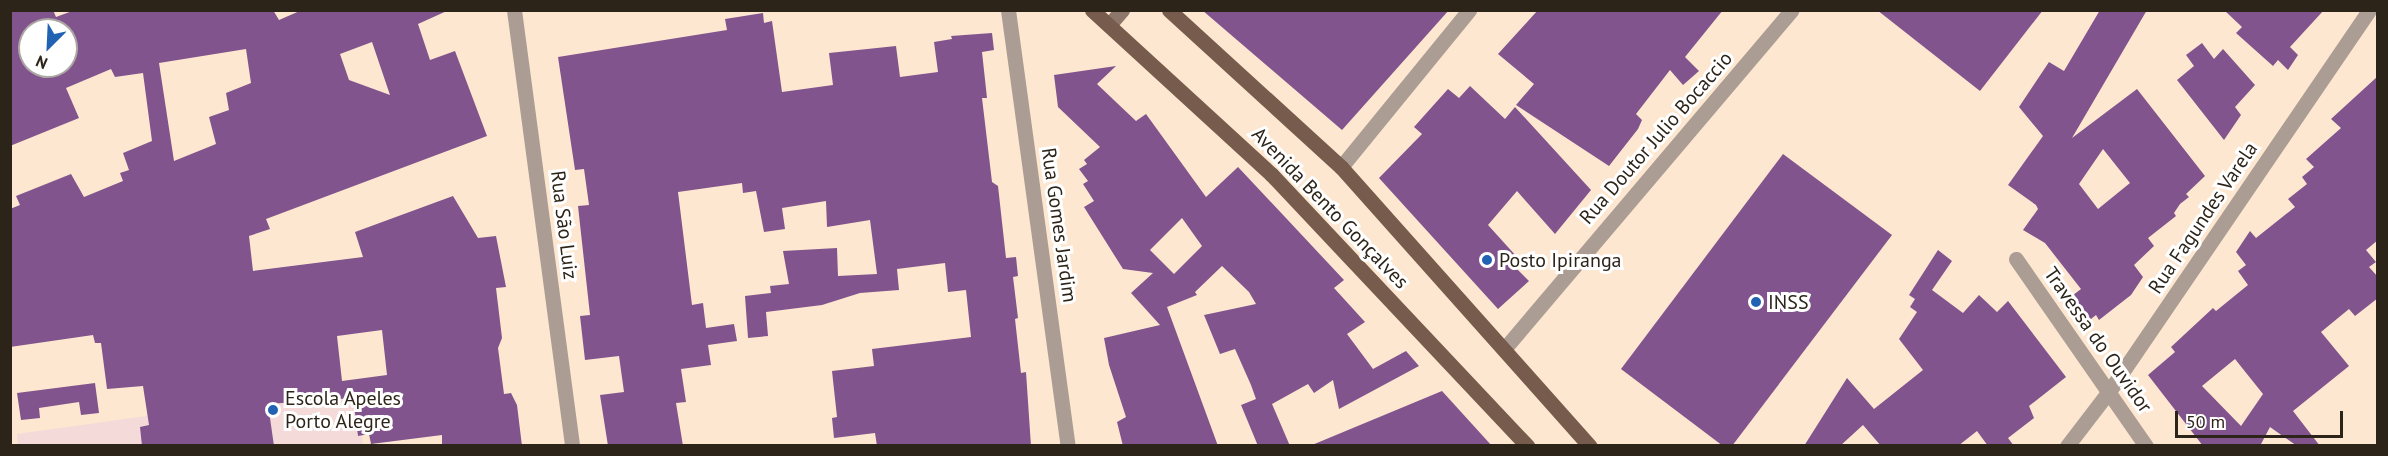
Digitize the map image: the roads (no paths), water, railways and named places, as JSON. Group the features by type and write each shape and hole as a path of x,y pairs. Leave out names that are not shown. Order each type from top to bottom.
{"main road":[{"name":"Avenida Bento Gonçalves","path":"1092,10 1271,174 1527,446"},
{"name":"Avenida Bento Gonçalves","path":"1169,10 1341,167 1505,348 1590,446"}],"street":[{"name":"Rua São Luiz","path":"514,10 572,446"},
{"name":"Rua Gomes Jardim","path":"1008,10 1068,446"},
{"path":"1109,25 1122,10"},
{"path":"1341,167 1469,10"},
{"name":"Rua Doutor Julio Bocaccio","path":"1505,348 1792,10"},
{"name":"Rua Fagundes Varela","path":"2067,446 2110,390 2369,10"},
{"name":"Travessa do Ouvidor","path":"2016,259 2110,390 2146,446"}],"place":[{"name":"Posto Ipiranga","path":"1487,260"},
{"name":"INSS","path":"1756,302"},
{"name":"Escola Apeles Porto Alegre","path":"273,410"}]}
